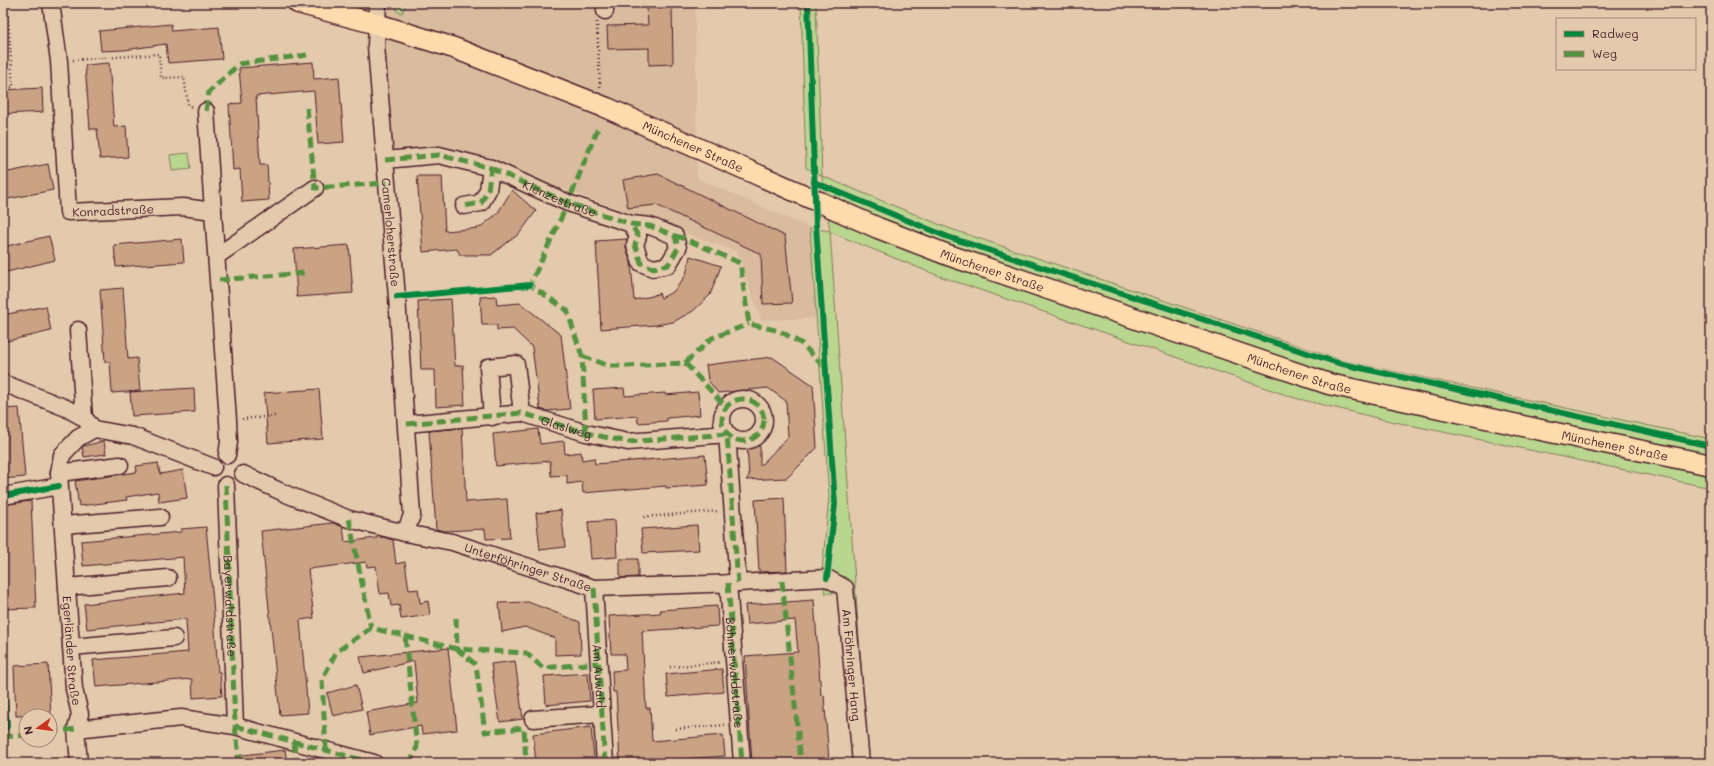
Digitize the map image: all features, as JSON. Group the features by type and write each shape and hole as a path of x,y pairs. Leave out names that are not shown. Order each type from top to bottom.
{"main road":[{"name":"Münchener Straße","path":"298,3 377,24 454,48 607,108 878,228 948,255 1329,384 1533,429 1711,465"}],"street":[{"name":"Konradstraße","path":"51,3 59,61 68,212 183,207 213,211"},
{"name":"Camerloherstraße","path":"378,3 376,46 384,160 407,424 412,515 405,533"},
{"path":"206,111 228,420 229,442 227,455"},
{"name":"Klenzestraße","path":"384,160 439,155 490,168 568,203 631,224"},
{"path":"464,206 481,203 488,190 490,168"},
{"path":"217,256 315,188"},
{"path":"78,330 89,424"},
{"path":"492,417 488,366 516,364 522,413"},
{"path":"3,383 66,408 89,424 133,436 213,467"},
{"name":"Glaslweg","path":"407,424 522,413 586,433 628,442 727,434 733,583"},
{"name":"Egerländer Straße","path":"80,763 76,729 80,714 74,689 59,479 62,455 89,424"},
{"path":"227,455 240,461 243,470 238,482 230,486 221,484 214,477 213,467 218,459 227,455"},
{"path":"3,496 59,479 120,464"},
{"name":"Unterföhringer Straße","path":"242,474 286,494 350,518 405,533 452,542 594,588 827,578"},
{"name":"Bayerwaldstraße","path":"226,485 235,726"},
{"path":"63,526 160,517"},
{"path":"67,587 168,578"},
{"name":"Am Föhringer Hang","path":"827,578 845,588 861,763"},
{"name":"Böhmerwaldstraße","path":"733,583 734,661 742,763"},
{"name":"Am Auwald","path":"594,588 605,763"},
{"path":"71,647 174,638"},
{"path":"533,720 602,714"},
{"path":"76,729 181,718 235,726 374,763"}],"path":[{"path":"3,88 14,87 7,3"},
{"path":"600,87 597,18 605,7"},
{"path":"59,61 159,54 161,78 184,77 188,105 206,111"},
{"path":"228,420 275,416"},
{"path":"644,517 731,510"},
{"path":"670,667 734,661"},
{"path":"676,729 739,724"}],"shaded area":[{"path":"293,3 695,3 697,178 810,228 817,318 761,320 737,252 566,190 475,169 383,151 377,24"}],"green space":[{"path":"393,3 406,3 402,13 398,12"},
{"path":"801,3 816,3 822,176 806,168"},
{"path":"189,153 191,169 172,171 170,155"},
{"path":"822,176 948,228 1341,360 1711,439 1711,488 1381,419 1295,398 939,276 830,232 868,763 841,593 825,593 822,572 829,496 810,228 830,231"}],"building":[{"path":"672,7 673,64 649,65 649,48 608,49 607,26 648,25 647,8"},
{"path":"171,24 172,31 219,27 222,59 168,63 166,44 124,50 101,51 99,31"},
{"path":"313,62 314,79 339,77 344,142 318,144 314,91 256,96 260,165 267,165 269,200 242,202 240,169 233,170 229,104 242,103 239,68"},
{"path":"109,63 114,127 126,126 128,157 100,159 97,129 90,129 85,65"},
{"path":"42,88 43,112 3,114 3,90"},
{"path":"48,164 53,190 3,200 3,173"},
{"path":"658,174 785,236 792,303 763,304 761,254 656,205 628,208 623,180"},
{"path":"417,176 442,176 445,231 479,228 497,214 512,190 536,211 520,233 491,255 460,255 457,249 423,252"},
{"path":"49,236 55,260 3,273 3,247"},
{"path":"182,239 184,262 116,267 114,245"},
{"path":"627,239 626,248 631,262 634,300 659,293 661,298 674,291 686,275 690,256 721,266 710,295 693,311 673,322 656,325 601,329 596,241"},
{"path":"349,245 353,293 297,297 294,249"},
{"path":"123,288 128,359 137,358 140,391 112,393 110,362 105,362 100,290"},
{"path":"496,296 497,305 520,303 561,335 570,409 546,411 540,409 532,347 513,329 497,330 497,325 482,325 480,297"},
{"path":"451,299 455,366 463,365 465,405 436,407 435,370 421,370 418,301"},
{"path":"46,306 51,331 3,342 3,315"},
{"path":"772,357 813,385 817,448 787,478 746,480 749,476 747,447 760,446 760,466 788,437 786,401 768,388 718,393 708,380 706,365"},
{"path":"194,388 195,412 132,416 130,392"},
{"path":"624,388 625,396 698,392 700,415 667,418 667,421 638,423 637,416 595,419 593,390"},
{"path":"319,389 323,439 268,443 264,393"},
{"path":"19,408 25,477 3,479 3,409"},
{"path":"462,428 466,502 507,499 510,538 486,539 485,529 445,531 436,529 429,431"},
{"path":"538,429 540,444 564,441 565,454 581,452 582,460 594,458 595,464 705,455 708,485 666,488 666,486 583,493 582,482 567,484 567,475 551,476 550,461 496,466 493,434"},
{"path":"104,441 106,454 84,457 82,447"},
{"path":"158,463 160,474 183,470 187,498 159,502 158,492 126,497 127,500 79,506 75,481 137,472 136,466"},
{"path":"784,498 787,571 759,572 755,500"},
{"path":"31,501 36,608 3,609 3,505"},
{"path":"561,510 565,547 540,550 536,513"},
{"path":"615,520 617,557 591,559 588,522"},
{"path":"333,523 343,527 345,542 383,537 393,540 396,564 405,562 409,590 418,589 420,603 428,601 430,615 401,619 399,605 391,606 389,593 380,594 376,566 367,567 366,562 308,569 314,618 300,620 308,713 280,715 261,531"},
{"path":"697,525 699,550 643,553 641,529"},
{"path":"206,527 218,672 220,672 222,696 193,698 192,679 96,687 93,660 188,652 186,619 87,629 84,604 185,593 183,557 83,566 81,541 181,532 181,529"},
{"path":"620,559 638,559 638,577 620,578"},
{"path":"814,600 821,695 824,695 829,761 808,763 752,763 745,656 798,652 795,620 747,624 745,605"},
{"path":"528,602 580,622 581,654 555,655 555,638 525,627 502,632 499,603"},
{"path":"717,606 718,626 642,631 646,708 650,708 652,741 723,735 725,756 653,761 654,763 620,763 616,692 613,692 612,671 626,670 625,654 611,654 609,616 661,613 660,610"},
{"path":"448,648 457,730 422,734 421,726 370,735 366,712 418,703 414,661 364,673 360,657"},
{"path":"515,661 523,719 500,722 491,664"},
{"path":"48,664 51,708 18,708 18,716 16,716 14,666"},
{"path":"722,669 724,692 668,697 666,674"},
{"path":"588,673 590,701 546,705 544,676"},
{"path":"356,685 362,709 333,716 327,693"},
{"path":"591,727 594,758 536,763 533,734"},
{"path":"285,750 287,763 235,763 235,756"}],"marked path":[{"path":"206,111 209,92 239,64 307,55"},
{"path":"307,108 315,188 387,183"},
{"path":"586,433 582,356 567,310 530,285 568,203 598,128"},
{"path":"385,160 439,155 491,168 488,190 481,203 464,206"},
{"path":"491,168 568,203 631,224 650,226 675,236 678,248 668,265 653,268 641,263 635,245 638,236 631,224"},
{"path":"675,236 683,238 740,263 749,324 780,331 802,344 825,368"},
{"path":"219,280 305,273"},
{"path":"685,363 712,338 749,324"},
{"path":"582,356 609,366 685,363"},
{"path":"685,363 726,407"},
{"path":"739,399 747,399 755,402 761,408 764,420 761,432 755,438 747,441 739,441 731,438 725,432 722,424 722,416 725,408 731,402 739,399"},
{"path":"407,424 522,413 586,433 628,442 727,434 738,583"},
{"path":"226,485 235,726 240,763"},
{"path":"349,519 371,628"},
{"path":"782,581 801,763"},
{"path":"728,583 742,763"},
{"path":"594,588 605,763"},
{"path":"456,618 457,649 476,665 485,732 524,728 526,763"},
{"path":"326,750 322,680 336,652 371,628 405,636 417,747 410,763"},
{"path":"405,636 457,649 526,653 543,668 598,663"},
{"path":"235,726 374,763"},
{"path":"58,731 76,729"},
{"path":"3,737 18,736"},
{"path":"294,742 296,763"}],"cycle path":[{"path":"808,3 816,225 835,504 827,578"},
{"path":"814,182 948,237 1338,363 1711,446"},
{"path":"397,297 530,285"},
{"path":"3,496 59,486"},
{"path":"3,684 7,726 3,733"}]}
